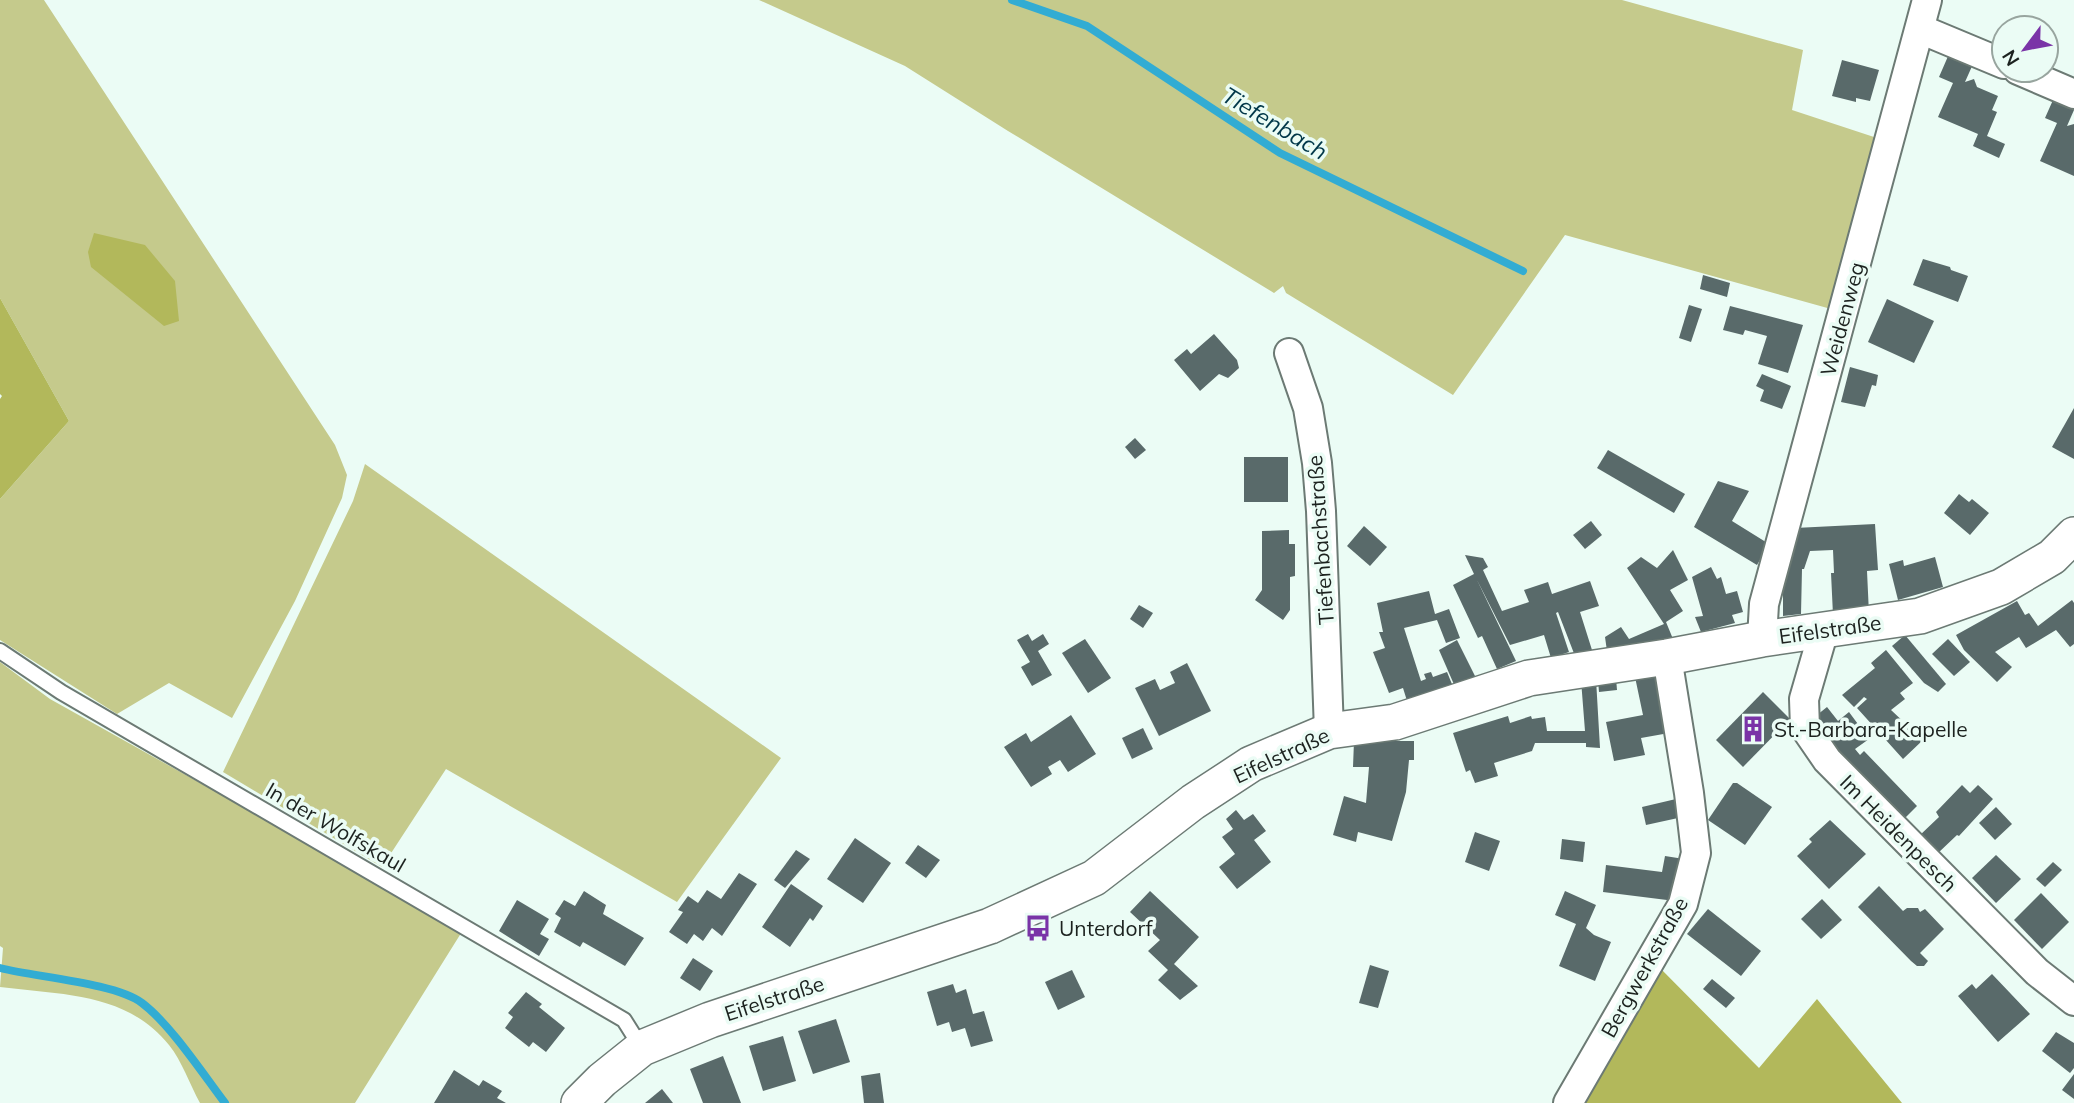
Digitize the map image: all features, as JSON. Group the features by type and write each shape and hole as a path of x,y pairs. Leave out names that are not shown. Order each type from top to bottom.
{"street":[{"name":"Weidenweg","path":"1762,639 1765,604 1927,0"},
{"path":"1920,29 1990,58"},
{"path":"2051,84 2074,94"},
{"name":"Tiefenbachstraße","path":"1289,353 1308,408 1317,463 1323,548 1329,731"},
{"name":"Eifelstraße","path":"579,1103 602,1080 642,1048 710,1020 990,926 1094,878 1193,802 1251,764 1329,731 1395,722 1529,678 1920,616 2001,587 2052,557 2074,535"},
{"name":"Im Heidenpesch","path":"1824,630 1804,699 1805,728 1826,760 2037,972 2074,1001"},
{"name":"Bergwerkstraße","path":"1568,1103 1683,904 1696,853 1667,657"}],"lane":[{"name":"In der Wolfskaul","path":"0,651 61,692 624,1020 642,1048"}],"green space":[{"path":"0,0 44,0 335,445 347,475 342,498 295,601 232,718 169,683 117,714 0,640 0,499 69,421 0,298"},
{"path":"759,0 1622,0 1803,50 1792,110 1877,138 1831,309 1565,235 1453,395 1286,293 1283,286 1274,293 905,66"},
{"path":"94,233 145,245 175,281 179,321 164,326 91,267 88,252"},
{"path":"0,298 69,421 0,499 2,396"},
{"path":"365,464 781,758 677,902 446,769 382,867 223,772 353,501"},
{"path":"0,662 50,699 463,930 355,1103 200,1103 174,1051 152,1028 133,1015 92,999 0,987 3,948 0,946"},
{"path":"1658,966 1759,1068 1817,999 1902,1103 1578,1103"}],"building":[{"path":"1949,54 1973,64 1965,82 1974,79 1977,87 1998,96 1992,110 1997,112 1987,136 2005,144 1999,158 1973,146 1978,134 1938,117 1953,83 1939,77"},
{"path":"1842,60 1879,70 1870,101 1856,98 1856,102 1832,96"},
{"path":"2053,100 2074,110 2067,126 2074,124 2074,176 2040,161 2057,123 2045,118"},
{"path":"1923,259 1968,276 1958,302 1913,285"},
{"path":"1703,275 1730,283 1727,297 1700,289"},
{"path":"1887,299 1934,321 1914,363 1868,342"},
{"path":"1689,305 1702,309 1691,342 1679,338"},
{"path":"1730,306 1803,325 1788,373 1758,364 1767,336 1745,330 1743,335 1723,330"},
{"path":"1214,334 1237,360 1239,368 1228,378 1219,374 1200,391 1174,360 1187,349 1191,354"},
{"path":"1850,367 1878,375 1876,386 1872,385 1865,407 1841,402"},
{"path":"1762,374 1791,386 1782,409 1760,401 1764,390 1756,386"},
{"path":"2074,408 2074,459 2052,447"},
{"path":"1135,438 1146,450 1135,459 1125,447"},
{"path":"1608,450 1685,494 1674,513 1597,468"},
{"path":"1244,457 1288,457 1288,502 1244,502"},
{"path":"1718,481 1749,491 1732,521 1769,544 1757,565 1694,527"},
{"path":"1959,494 1969,502 1972,499 1989,513 1970,535 1944,513"},
{"path":"1591,521 1602,535 1585,549 1573,535"},
{"path":"1875,524 1878,570 1867,571 1869,614 1833,615 1833,550 1810,551 1802,569 1801,614 1783,616 1783,570 1795,528"},
{"path":"1364,526 1387,547 1370,566 1347,546"},
{"path":"1289,530 1289,544 1295,544 1295,576 1290,577 1290,610 1283,620 1255,600 1262,590 1262,531"},
{"path":"1673,550 1688,580 1670,590 1683,611 1666,622 1673,639 1607,651 1605,637 1621,627 1629,639 1664,624 1627,568 1641,557 1657,568"},
{"path":"1465,555 1483,558 1488,567 1483,570 1502,611 1529,602 1524,590 1548,582 1552,594 1590,581 1599,606 1580,612 1592,650 1575,656 1558,612 1556,613 1569,652 1551,658 1544,635 1510,645 1477,580 1516,661 1497,669 1482,636 1478,638 1453,585 1474,574"},
{"path":"1935,557 1943,587 1898,600 1889,564 1903,560 1904,566"},
{"path":"1711,567 1717,579 1721,577 1726,594 1737,591 1743,612 1732,615 1735,623 1701,632 1695,617 1703,616 1692,577"},
{"path":"1429,591 1435,614 1449,609 1460,638 1446,643 1437,620 1404,628 1421,681 1426,679 1424,674 1431,672 1433,677 1447,672 1454,689 1408,704 1403,688 1389,693 1373,652 1385,648 1379,632 1383,632 1377,603"},
{"path":"2072,600 2074,644 2070,647 2056,630 2026,648 2019,637 1995,652 2012,667 1997,682 1964,650 1956,635 2017,601 2025,615 2029,613 2038,626"},
{"path":"1139,605 1153,613 1143,628 1130,619"},
{"path":"1028,634 1032,641 1043,634 1049,644 1038,651 1052,675 1032,686 1021,667 1030,662 1017,640"},
{"path":"1905,635 1946,684 1938,692 1924,683 1892,646"},
{"path":"1085,639 1111,678 1088,693 1062,653"},
{"path":"1948,639 1970,662 1954,676 1932,654"},
{"path":"1457,640 1476,678 1456,689 1439,650"},
{"path":"1886,650 1913,683 1900,693 1905,699 1891,710 1923,740 1903,759 1857,708 1867,699 1864,697 1854,707 1842,695 1875,668 1871,663"},
{"path":"1187,663 1211,711 1159,736 1135,688 1155,679 1160,690 1175,683 1170,672"},
{"path":"1658,672 1669,733 1641,738 1645,755 1614,761 1606,722 1643,715 1635,677"},
{"path":"1616,678 1617,690 1599,692 1598,680"},
{"path":"1596,679 1600,748 1586,747 1586,743 1535,743 1532,751 1494,763 1498,776 1475,783 1470,770 1466,772 1453,733 1508,716 1510,723 1531,716 1532,719 1545,717 1547,731 1585,731 1581,680"},
{"name":"St.-Barbara-Kapelle","path":"1763,692 1790,719 1743,767 1716,740"},
{"path":"1827,707 1838,721 1849,712 1869,739 1855,749 1860,755 1864,751 1917,806 1900,823 1847,767 1812,719"},
{"path":"1071,715 1096,754 1068,772 1060,760 1048,767 1052,774 1031,787 1004,747 1026,733 1031,742"},
{"path":"1143,728 1153,749 1132,759 1122,738"},
{"path":"1354,741 1414,741 1414,760 1409,760 1406,792 1392,841 1358,832 1356,842 1333,835 1344,796 1366,803 1369,767 1353,767"},
{"path":"1733,783 1772,807 1745,845 1708,820"},
{"path":"1962,785 1970,793 1978,785 1993,799 1959,836 1937,854 1919,836 1939,817 1936,812"},
{"path":"1676,799 1678,818 1646,825 1642,807"},
{"path":"1996,807 2012,824 1995,840 1979,823"},
{"path":"1236,810 1244,820 1253,814 1266,831 1254,840 1271,862 1237,889 1219,867 1235,854 1222,837 1233,829 1226,819"},
{"path":"1830,820 1866,854 1829,889 1797,856 1812,842 1809,839"},
{"path":"1475,832 1500,841 1489,871 1465,862"},
{"path":"855,838 891,863 863,903 827,879"},
{"path":"1562,839 1585,842 1583,862 1560,859"},
{"path":"918,845 940,860 926,878 905,863"},
{"path":"796,850 810,859 785,888 774,880"},
{"path":"1996,855 2021,879 1996,903 1972,878"},
{"path":"1665,856 1684,859 1675,901 1603,892 1606,865 1662,872"},
{"path":"2053,862 2062,870 2045,887 2036,879"},
{"path":"739,873 757,884 722,936 712,928 703,941 694,934 687,944 669,932 683,912 678,910 688,896 698,903 707,890 721,899"},
{"path":"791,884 823,906 813,921 810,918 790,947 762,927"},
{"path":"1879,886 1903,911 1907,908 1918,908 1920,912 1925,909 1944,929 1920,953 1928,961 1924,966 1917,966 1911,961 1858,907"},
{"path":"584,891 606,905 603,914 644,938 625,966 583,942 580,947 554,932 561,918 555,914 564,900 575,906"},
{"path":"1150,891 1199,937 1174,964 1198,986 1180,1000 1158,980 1168,970 1148,951 1160,940 1130,912"},
{"path":"1565,891 1596,905 1586,928 1594,935 1611,942 1595,981 1559,966 1576,924 1555,915"},
{"path":"2041,893 2069,922 2042,949 2014,920"},
{"path":"1822,899 1842,920 1821,939 1801,919"},
{"path":"517,900 549,919 540,934 549,939 539,956 499,931"},
{"path":"1708,909 1761,951 1741,976 1687,934"},
{"path":"693,958 713,971 700,991 680,978"},
{"path":"1370,965 1389,971 1378,1008 1359,1003"},
{"path":"1072,970 1085,997 1058,1010 1045,982"},
{"path":"1992,974 2030,1014 1998,1042 1958,996 1972,984 1976,989"},
{"path":"1712,979 1735,998 1726,1008 1703,989"},
{"path":"953,984 956,993 966,989 973,1014 984,1011 993,1041 971,1047 965,1028 952,1032 949,1022 937,1026 927,992"},
{"path":"526,992 542,1004 539,1007 565,1028 546,1052 533,1042 529,1047 505,1028 513,1017 508,1013"},
{"path":"836,1019 850,1062 813,1074 798,1031"},
{"path":"2056,1032 2074,1043 2074,1068 2070,1073 2042,1051"},
{"path":"783,1036 796,1081 763,1091 749,1046"},
{"path":"723,1056 741,1103 703,1103 690,1069"},
{"path":"454,1070 479,1086 483,1080 502,1091 497,1098 506,1103 434,1103"},
{"path":"880,1073 884,1103 864,1103 861,1076"},
{"path":"2074,1074 2074,1099 2062,1090"},
{"path":"662,1089 673,1103 645,1103"}],"waterway":[{"name":"Tiefenbach","path":"1012,0 1087,26 1280,153 1523,271"},
{"path":"0,968 114,990 142,1003 175,1036 225,1103"}],"place":[{"name":"St.-Barbara-Kapelle","path":"1753,729"},
{"name":"Unterdorf","path":"1038,928"}]}
